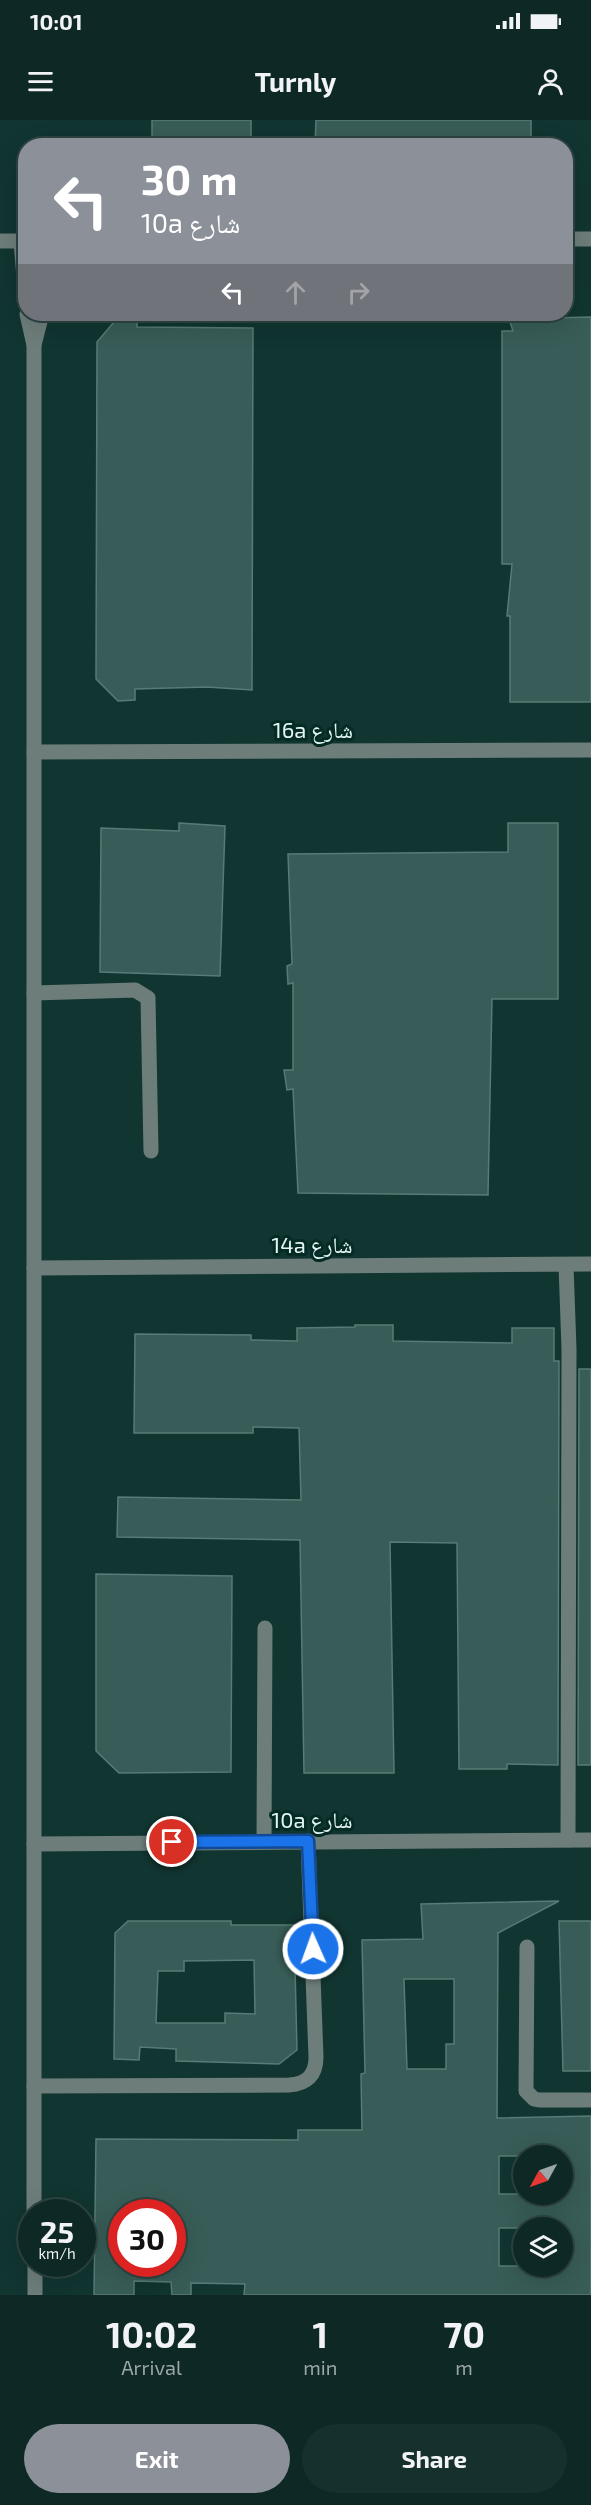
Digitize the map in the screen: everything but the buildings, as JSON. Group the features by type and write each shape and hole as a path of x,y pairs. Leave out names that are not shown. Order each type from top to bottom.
{"street":[{"path":"573,239 591,239"},
{"path":"0,241 18,241"},
{"path":"29,321 34,345 34,2199"},
{"path":"34,345 40,321"},
{"name":"16a شارع","path":"34,752 591,750"},
{"path":"34,993 135,990 148,998 151,1151"},
{"path":"566,1264 569,1348 568,1840"},
{"name":"14a شارع","path":"34,1268 591,1264"},
{"path":"264,1842 265,1628"},
{"name":"10a شارع","path":"34,1844 591,1840"},
{"path":"34,2086 289,2085 306,2081 316,2066 308,1841"},
{"path":"527,1947 526,2091 534,2099 539,2100 591,2100"},
{"path":"34,2277 35,2295"}],"route":[{"path":"172,1842 308,1841 313,1949"}]}
